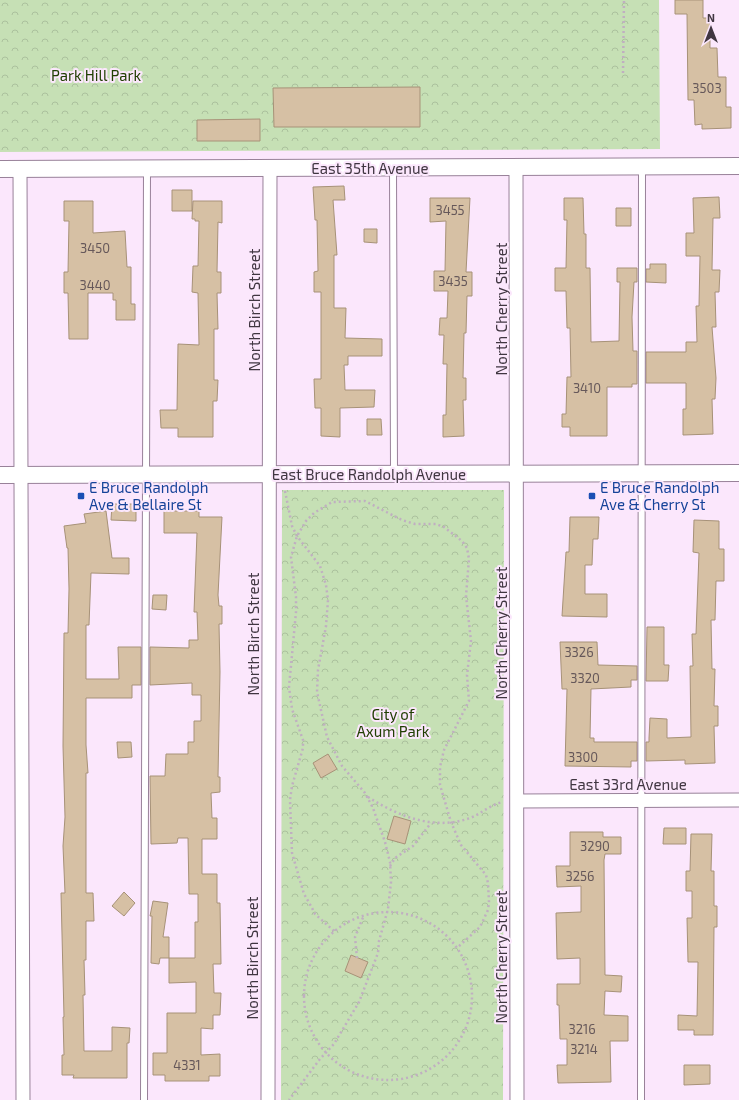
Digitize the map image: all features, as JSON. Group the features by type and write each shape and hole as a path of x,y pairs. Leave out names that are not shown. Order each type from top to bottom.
{"street":[{"name":"East 35th Avenue","path":"0,169 739,166"},
{"name":"North Cherry Street","path":"516,167 518,474 517,1100"},
{"path":"20,169 23,1100"},
{"name":"North Birch Street","path":"268,1100 270,169"},
{"name":"East Bruce Randolph Avenue","path":"0,475 739,473"},
{"name":"East 33rd Avenue","path":"517,801 739,800"}],"lane":[{"path":"641,1100 642,167"},
{"path":"394,168 394,474"},
{"path":"144,1100 144,475 147,169"}],"path":[{"path":"623,74 624,0"},
{"path":"285,491 292,526 297,536 320,566 326,585 328,600 326,626 318,670 317,692 327,737 342,766 367,797 380,822 390,866 390,896 379,941 378,954 366,988 334,1044 300,1083 290,1100"},
{"path":"334,932 315,914 304,894 290,842 291,793 304,748 303,740 292,709 289,686 296,612 296,597 291,557 297,536 306,522 324,506 332,502 364,501 402,520 415,524 436,524 444,527 462,541 467,548 470,568 467,608 472,641 467,675 470,701 444,750 439,776 440,785 461,845 486,875 490,893 488,910 480,927 458,947"},
{"path":"367,797 389,810 432,823 452,822 472,817 501,802 517,801"},
{"path":"390,866 395,858 414,846 432,823"},
{"path":"387,911 402,912 425,919 444,932 458,947 471,975 473,992 472,1009 468,1024 461,1039 452,1052 438,1064 412,1077 384,1080 369,1078 340,1065 326,1052 312,1033 307,1019 304,994 305,979 311,961 319,948 334,932 344,924 364,915 387,911"},
{"path":"357,958 355,937 364,915"}],"green space":[{"name":"Park Hill Park","path":"0,0 659,0 660,149 0,152"},
{"name":"City of Axum Park","path":"282,490 504,490 503,1100 281,1100"}],"building":[{"path":"675,0 703,0 703,18 710,18 710,48 717,48 718,77 726,77 726,107 731,107 731,128 702,129 702,124 695,125 694,100 688,100 687,14 675,14"},
{"path":"420,87 420,127 274,127 273,88"},
{"path":"260,119 260,141 197,141 197,120"},
{"path":"344,186 345,200 333,200 337,255 334,255 334,308 346,308 345,338 382,339 382,356 348,356 348,365 344,365 345,390 375,390 374,407 340,408 340,437 321,436 321,408 315,408 314,379 321,379 321,292 314,292 314,272 318,271 317,220 315,220 313,187"},
{"path":"172,190 192,190 192,211 172,211"},
{"path":"719,197 720,218 713,218 712,270 720,270 719,292 715,292 716,327 712,327 716,378 715,399 712,399 713,434 683,435 683,409 686,409 686,383 646,383 646,352 686,352 686,342 697,342 696,306 699,306 700,256 686,256 686,233 694,233 693,198"},
{"path":"430,198 470,198 466,272 472,272 472,296 467,296 466,333 464,333 463,378 466,378 466,400 463,400 464,436 443,437 443,415 446,415 447,364 443,364 444,335 439,335 440,318 447,318 448,291 434,291 434,271 445,271 446,221 430,222"},
{"path":"564,198 583,198 584,234 586,234 586,268 590,268 591,342 619,341 620,282 617,282 617,268 637,268 637,282 634,282 632,317 633,351 637,351 637,384 632,384 632,387 607,387 607,436 570,436 570,427 562,427 562,414 566,414 567,377 571,377 570,328 567,328 566,291 555,291 555,268 566,268 567,220 564,220"},
{"path":"64,201 93,201 93,233 125,231 127,267 131,267 131,304 135,304 135,320 116,320 116,300 113,300 113,293 88,293 88,339 69,339 68,293 64,293 64,272 68,272 69,221 64,221"},
{"path":"193,201 222,201 222,223 218,222 217,272 221,272 221,293 217,293 218,329 214,329 214,380 218,380 217,401 213,401 213,437 178,437 178,428 161,428 160,410 177,410 178,344 199,345 198,293 192,292 193,266 198,266 199,221 192,219"},
{"path":"616,208 631,208 631,226 616,226"},
{"path":"364,229 377,229 377,243 364,242"},
{"path":"650,264 666,264 666,283 646,282 646,269 650,269"},
{"path":"367,419 381,419 382,435 367,435"},
{"path":"112,504 136,504 136,521 111,520"},
{"path":"106,511 112,558 129,558 129,574 91,573 89,625 86,625 86,679 119,679 118,647 141,647 141,685 132,685 132,698 86,698 86,745 88,773 86,773 86,893 93,893 94,921 86,921 86,960 84,960 85,995 83,995 84,1051 112,1051 112,1027 130,1028 129,1043 127,1043 127,1078 73,1078 74,1075 62,1075 62,1055 64,1055 64,1017 61,893 65,893 63,846 65,817 63,746 64,633 68,633 69,589 68,548 64,526 86,523 84,514"},
{"path":"164,511 199,511 199,517 222,517 218,595 219,606 222,606 222,624 219,624 220,672 218,777 220,777 220,792 211,793 212,818 217,818 217,839 202,839 202,874 217,874 217,903 220,903 221,964 213,964 214,993 221,993 220,1015 213,1015 213,1029 201,1028 201,1055 220,1054 220,1076 209,1076 209,1081 165,1081 165,1075 153,1075 153,1053 167,1053 167,1013 196,1013 196,982 169,983 169,958 195,958 195,922 198,922 198,894 189,894 188,838 178,838 177,843 151,844 150,776 165,776 166,754 188,754 188,742 194,742 194,721 201,721 201,695 192,695 192,683 150,685 150,647 189,648 189,640 198,640 197,612 194,612 197,533 164,533"},
{"path":"570,517 599,517 598,539 593,539 592,565 585,565 585,594 607,594 607,617 562,616 566,552 569,552"},
{"path":"694,520 719,521 719,549 724,549 724,581 716,581 715,620 711,620 712,669 715,669 714,706 718,706 718,726 714,726 715,763 685,764 685,760 646,761 646,742 649,742 650,718 667,719 667,738 691,737 690,666 693,666 692,634 696,634 699,553 693,552"},
{"path":"153,595 167,595 166,610 152,609"},
{"path":"647,627 664,627 664,665 669,665 668,681 646,681"},
{"path":"560,642 597,642 598,665 637,666 637,680 631,680 631,687 591,689 590,738 594,738 594,742 637,742 637,761 631,761 631,767 565,766 567,689 562,689"},
{"path":"117,742 131,742 132,757 118,758"},
{"path":"328,754 337,769 321,778 313,763"},
{"path":"394,816 411,821 405,844 387,839"},
{"path":"664,828 686,828 686,844 663,844"},
{"path":"570,832 603,832 603,837 621,837 621,854 605,854 604,860 605,975 622,976 621,992 605,991 604,1015 628,1016 628,1041 610,1041 611,1082 558,1083 557,1065 567,1065 567,1039 560,1039 557,984 580,984 580,958 557,959 556,913 581,912 581,886 557,887 556,866 570,866"},
{"path":"691,834 712,834 711,871 714,871 714,906 717,906 717,927 714,927 713,1035 694,1035 694,1030 678,1030 678,1015 697,1016 698,962 688,962 687,918 692,918 692,891 686,891 686,871 690,871"},
{"path":"124,892 135,903 124,916 112,906"},
{"path":"153,901 168,903 163,937 169,937 169,958 160,958 159,964 151,963 152,916 150,916"},
{"path":"351,955 368,962 361,978 345,971"},
{"path":"684,1065 710,1065 710,1084 684,1085"}],"place":[{"name":"E Bruce Randolph Ave & Bellaire St","path":"81,496"},
{"name":"E Bruce Randolph Ave & Cherry St","path":"592,496"}]}
